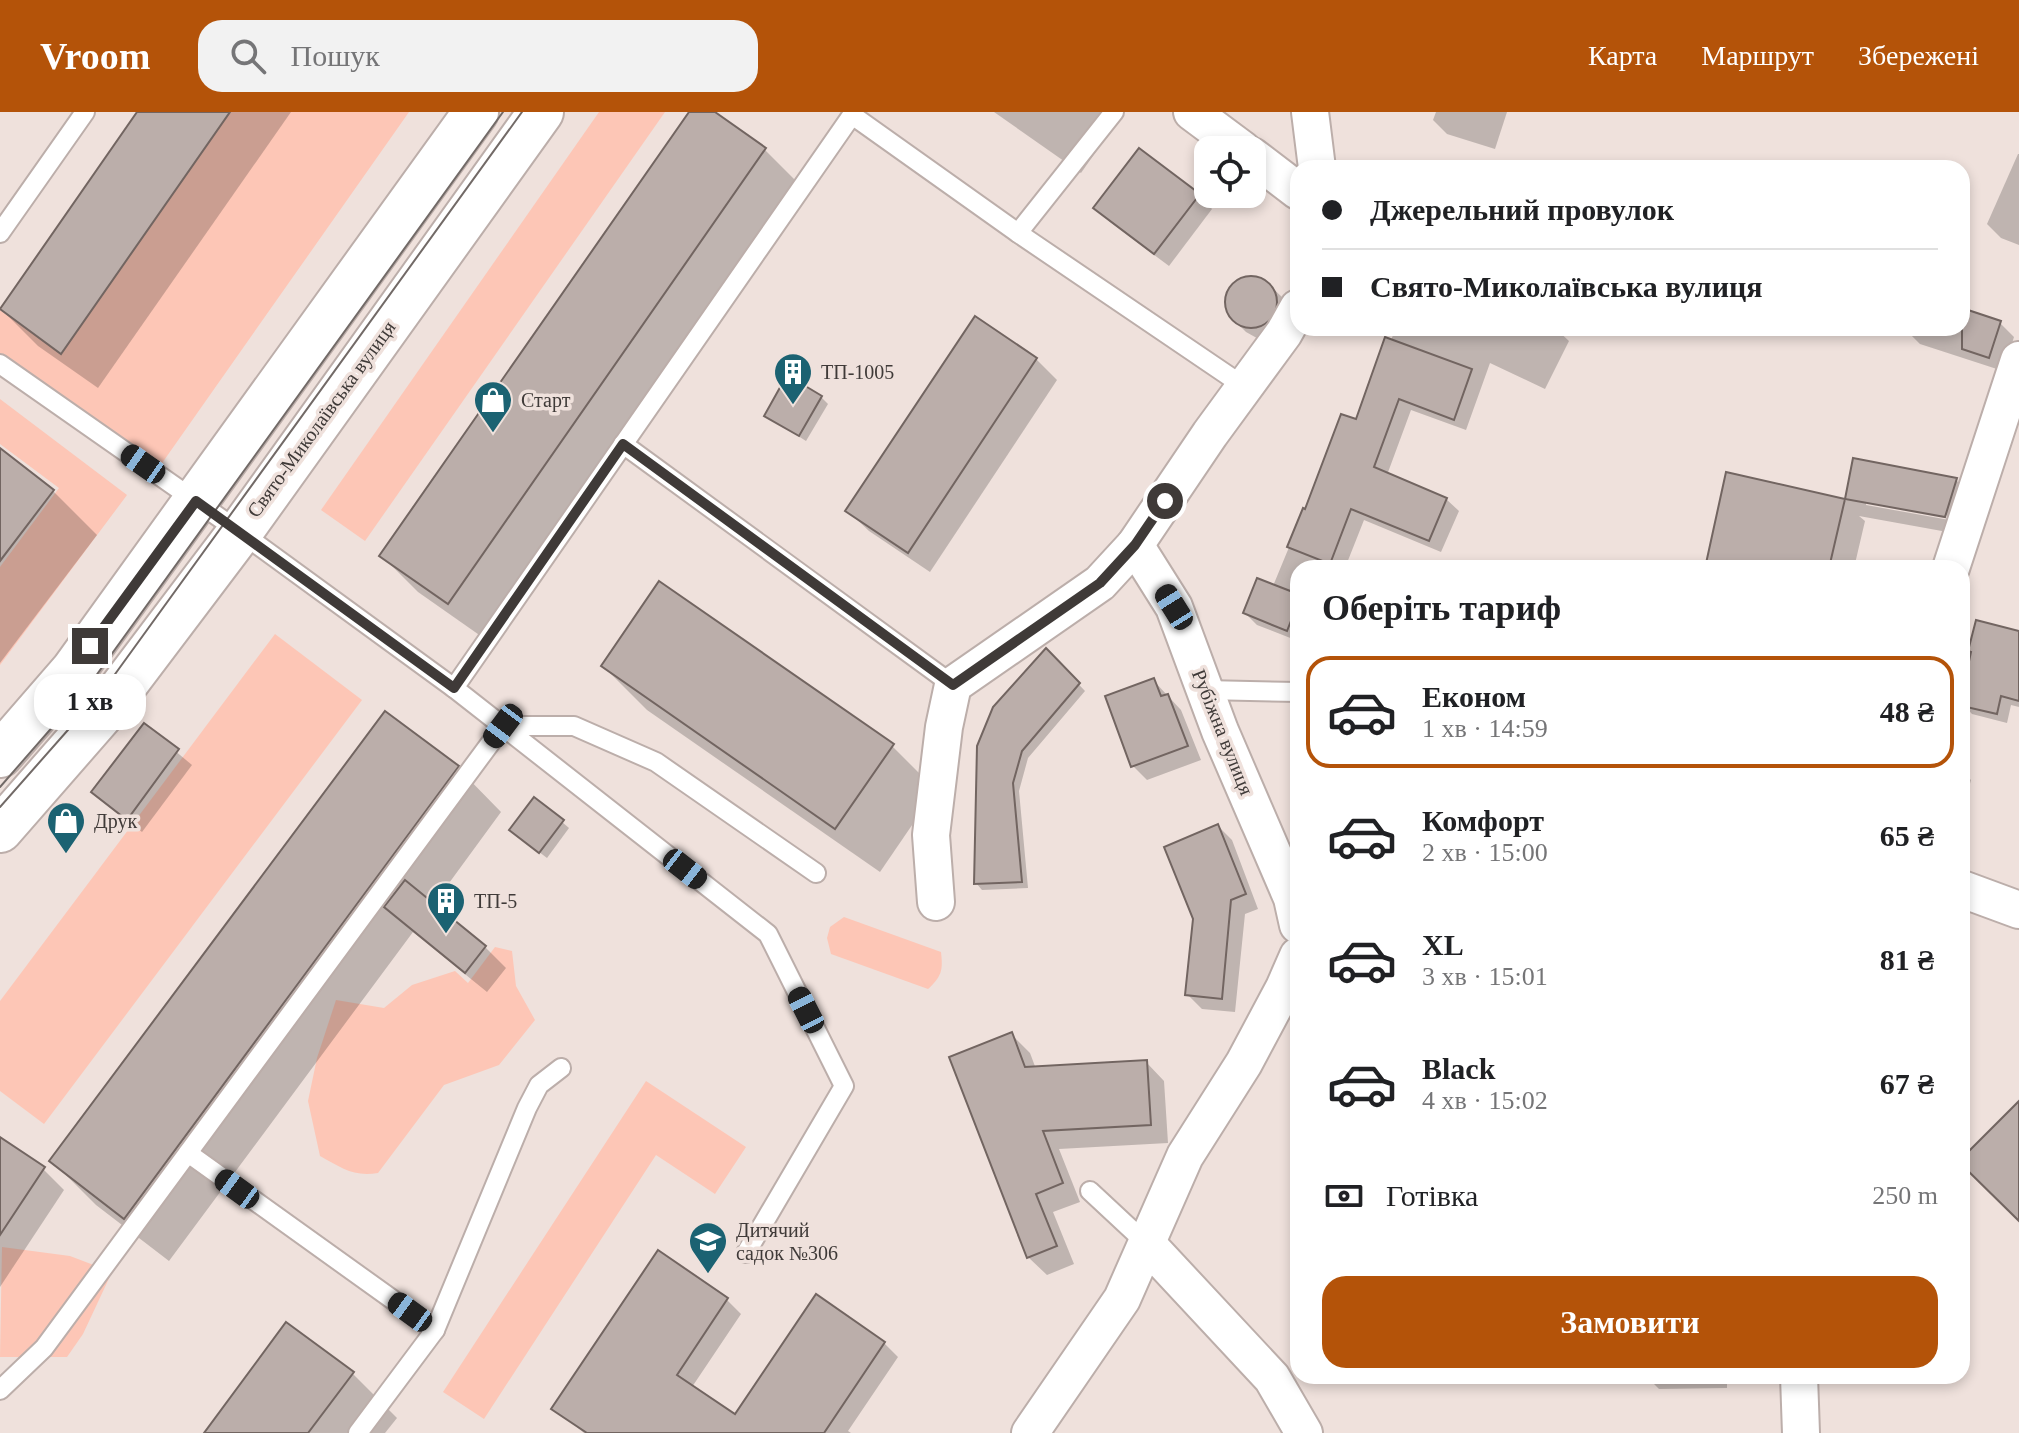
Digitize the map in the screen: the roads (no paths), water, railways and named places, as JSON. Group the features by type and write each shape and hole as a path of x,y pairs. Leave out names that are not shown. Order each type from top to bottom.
{"main road":[{"path":"0,755 73,671 476,112"},
{"name":"Свято-Миколаївська вулиця","path":"0,830 110,704 240,532 541,112"}],"street":[{"path":"1192,112 1224,136"},
{"path":"1310,112 1316,160"},
{"path":"1266,167 1290,185"},
{"path":"936,902 931,835 944,727 953,685 1100,583 1135,545 1290,322"},
{"path":"1954,560 2019,360"},
{"name":"Рубіжна вулиця","path":"1135,545 1174,607 1205,690 1290,893"},
{"path":"1970,892 2019,910"},
{"path":"1030,1433 1122,1299 1185,1156 1244,1063 1290,974"},
{"path":"1148,1245 1272,1378 1304,1433"},
{"path":"1799,1384 1801,1433"}],"lane":[{"path":"0,233 85,112"},
{"path":"1018,233 1114,112"},
{"path":"454,688 852,115 1018,233 1245,387"},
{"path":"0,364 240,532 454,688 768,934 844,1086 746,1253"},
{"path":"623,444 953,685"},
{"path":"1205,690 1290,692"},
{"path":"503,726 574,726 656,762 816,873"},
{"path":"0,1390 44,1348 503,726"},
{"path":"358,1433 435,1330 527,1108 539,1085 561,1068"},
{"path":"188,1153 435,1330"},
{"path":"1090,1191 1148,1245"}],"tram line":[{"path":"0,787 90,684 503,112"},
{"path":"0,807 105,688 522,112"}],"place":[{"name":"ТП-1005","path":"793,406"},
{"name":"Старт","path":"493,434"},
{"name":"Друк","path":"66,855"},
{"name":"ТП-5","path":"446,935"},
{"name":"Дитячий садок №306","path":"708,1275"}]}
